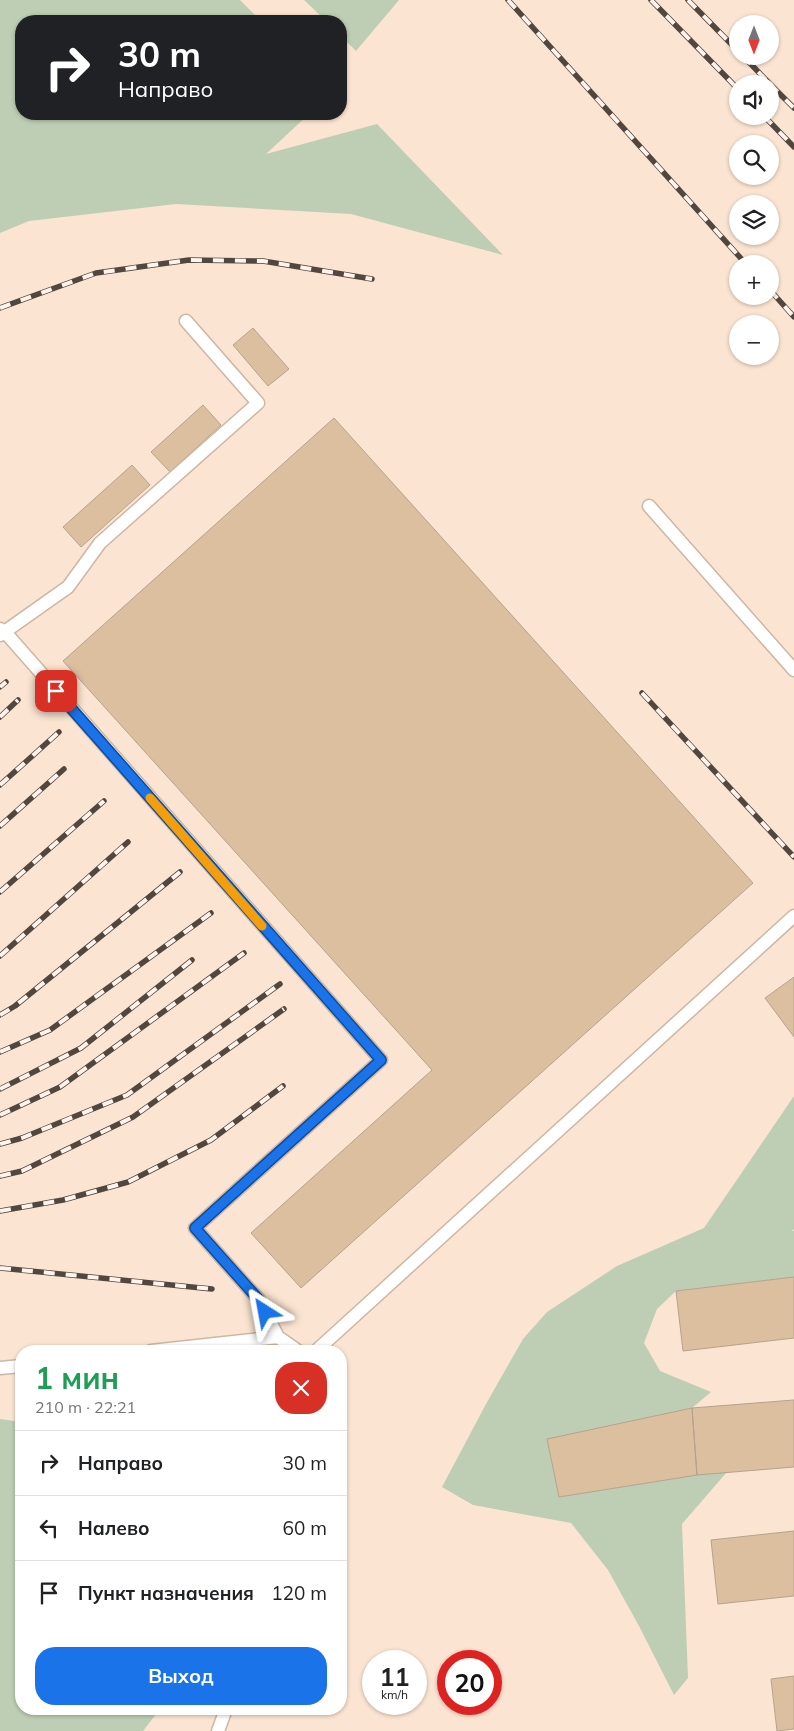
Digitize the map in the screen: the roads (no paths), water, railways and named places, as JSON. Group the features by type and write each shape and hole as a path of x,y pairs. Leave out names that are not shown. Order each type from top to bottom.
{"lane":[{"path":"186,321 258,403 100,543 68,587 2,632 381,1060 195,1228 259,1300 278,1337 289,1345"},
{"path":"649,506 794,670"},
{"path":"323,1345 794,916"},
{"path":"205,1345 278,1337"},
{"path":"0,1368 15,1367"},
{"path":"218,1731 224,1715"}],"railway":[{"path":"508,0 738,255"},
{"path":"651,0 729,80"},
{"path":"688,0 729,42"},
{"path":"752,65 761,75"},
{"path":"779,93 794,108"},
{"path":"773,125 794,147"},
{"path":"0,308 96,273 189,260 263,261 372,279"},
{"path":"779,300 794,317"},
{"path":"0,687 6,682"},
{"path":"642,693 794,857"},
{"path":"0,717 18,700"},
{"path":"0,785 59,732"},
{"path":"0,826 64,769"},
{"path":"0,892 104,801"},
{"path":"0,956 128,842"},
{"path":"0,1015 15,1006 180,872"},
{"path":"0,1052 50,1030 211,913"},
{"path":"0,1115 60,1087 244,953"},
{"path":"0,1089 81,1048 192,960"},
{"path":"0,1144 22,1138 127,1095 280,984"},
{"path":"0,1176 22,1171 133,1117 284,1009"},
{"path":"0,1211 63,1200 128,1182 211,1140 283,1086"},
{"path":"0,1268 212,1289"}]}
